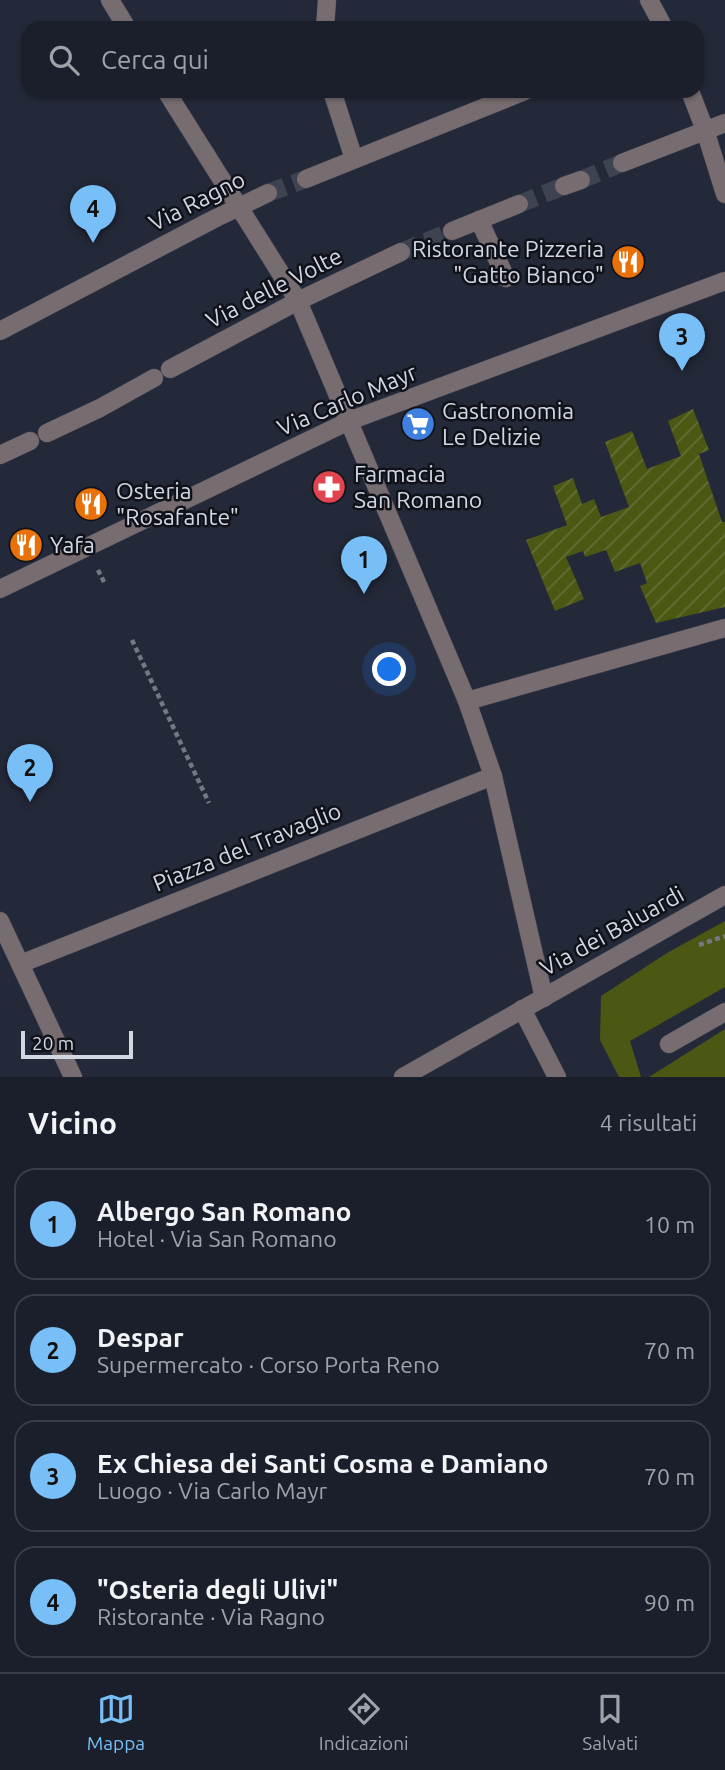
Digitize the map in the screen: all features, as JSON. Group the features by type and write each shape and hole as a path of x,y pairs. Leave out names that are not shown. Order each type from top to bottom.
{"street":[{"path":"110,0 123,21"},
{"path":"326,21 327,0"},
{"path":"649,0 660,21"},
{"path":"170,98 299,301 467,701 492,776 544,998"},
{"path":"334,98 355,159"},
{"path":"306,179 508,98"},
{"path":"693,98 725,194"},
{"path":"622,163 725,122"},
{"name":"Via Ragno","path":"0,331 268,193"},
{"path":"452,231 519,204"},
{"path":"479,220 506,278"},
{"name":"Via delle Volte","path":"47,433 100,408 299,301 401,252"},
{"name":"Via Carlo Mayr","path":"0,589 349,421 725,281"},
{"path":"0,455 30,441"},
{"path":"467,701 725,628"},
{"name":"Piazza del Travaglio","path":"20,964 492,776"},
{"name":"Via dei Baluardi","path":"522,1009 725,895"},
{"path":"0,921 73,1077"},
{"path":"403,1077 522,1009 557,1077"},
{"path":"669,1044 725,1012"}],"path":[{"path":"132,640 209,803"}],"green space":[{"path":"693,409 709,450 699,454 722,522 725,522 725,607 656,623 640,586 647,583 640,563 615,572 606,550 585,557 583,551 566,557 584,599 555,611 526,540 567,525 553,486 573,478 582,504 594,499 601,517 629,507 605,442 632,431 647,469 681,456 668,421"},
{"path":"725,921 725,987 630,1041 641,1077 619,1077 600,1040 601,996 667,953"},
{"path":"725,1029 725,1077 649,1077"}],"tunnel":[{"path":"581,180 622,163"},
{"path":"268,193 306,179"},
{"path":"519,204 564,186"},
{"path":"401,252 452,231"}],"place":[{"name":"\"Osteria degli Ulivi\"","path":"93,243"},
{"name":"Ristorante Pizzeria \"Gatto Bianco\"","path":"628,262"},
{"name":"Ex Chiesa dei Santi Cosma e Damiano","path":"682,371"},
{"name":"Gastronomia Le Delizie","path":"418,424"},
{"name":"Farmacia San Romano","path":"329,487"},
{"name":"Osteria \"Rosafante\"","path":"91,504"},
{"name":"Yafa","path":"26,545"},
{"name":"Albergo San Romano","path":"364,594"},
{"name":"Despar","path":"30,802"}]}
